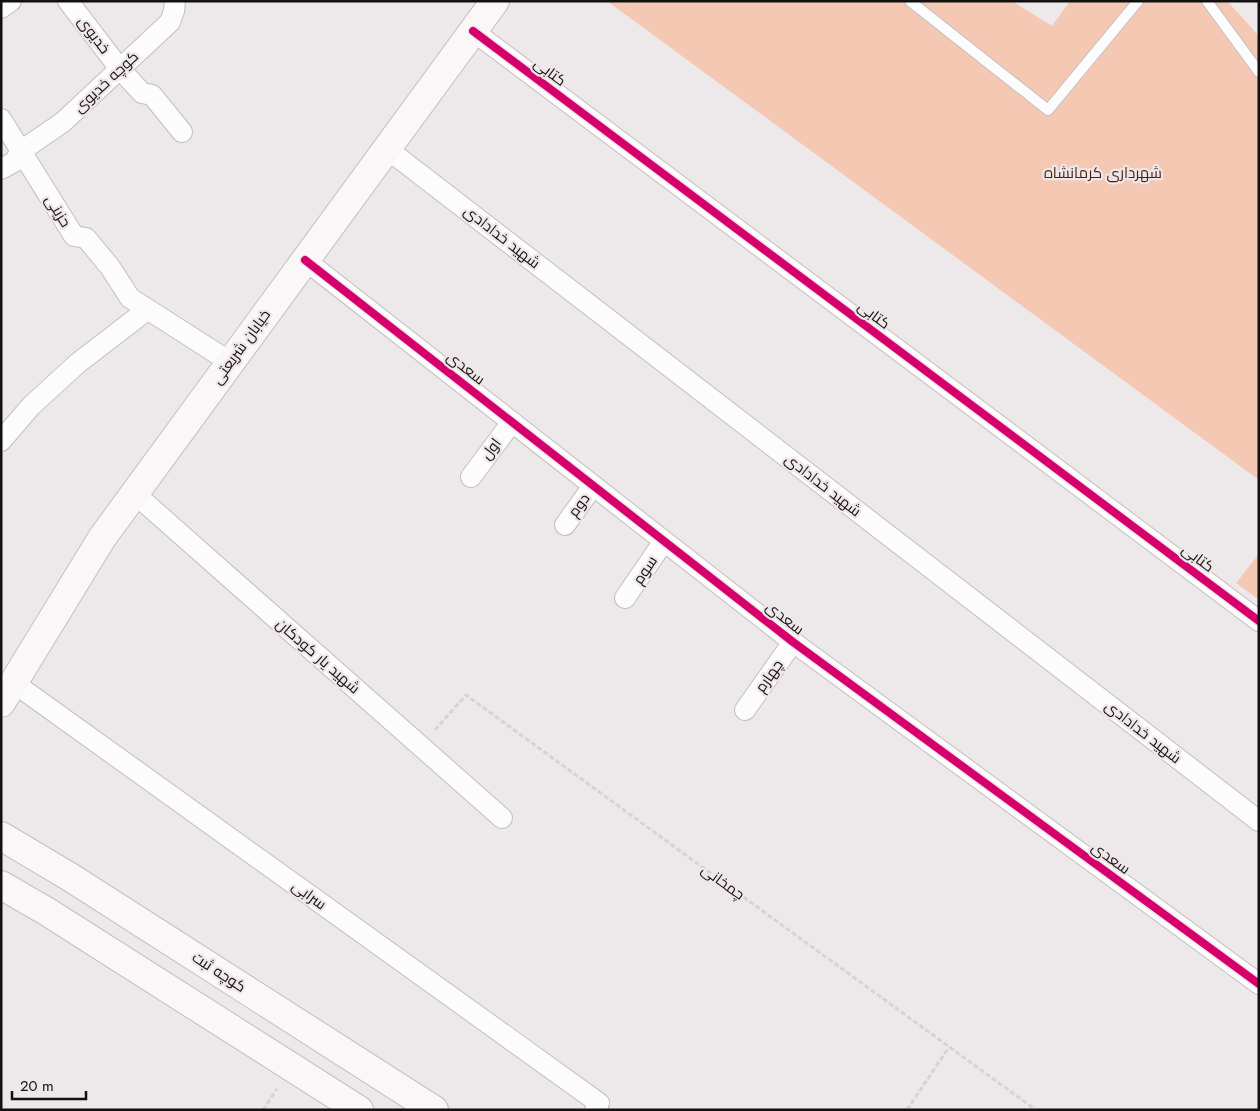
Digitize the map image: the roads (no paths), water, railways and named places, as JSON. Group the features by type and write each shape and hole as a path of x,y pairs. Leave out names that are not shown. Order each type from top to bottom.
{"main road":[{"name":"خیابان شریعتی","path":"7,693 102,538 495,1"},
{"name":"کوچه ثبت","path":"1,836 70,877 423,1107"},
{"path":"46,911 44,904 45,890 55,880 70,877"},
{"path":"1,885 46,911 359,1110"}],"street":[{"path":"1,8 11,1"},
{"name":"خدیوی","path":"68,1 120,69 142,93 152,95 182,132"},
{"name":"کوچه خدیوی","path":"1,168 14,162 21,151 63,122 170,22 175,1"},
{"name":"کتابی","path":"473,31 1259,621"},
{"name":"حزینی","path":"1,119 74,236 86,238 110,267 130,298 230,362"},
{"name":"شهید خدادادی","path":"386,148 1259,821"},
{"name":"سعدی","path":"305,260 793,642 1259,984"},
{"path":"1,441 31,406 78,363 148,310"},
{"name":"اول","path":"471,477 512,422"},
{"name":"دوم","path":"564,525 593,486"},
{"name":"شهید یار کودکان","path":"134,493 502,818"},
{"name":"سوم","path":"625,598 664,541"},
{"name":"چهارم","path":"745,710 793,642"},
{"name":"سرابی","path":"7,693 599,1103 595,1110"}],"lane":[{"path":"910,1 1048,110 1138,1"},
{"path":"1207,1 1259,72"}],"park label":[{"name":"شهرداری کرمانشاه","path":"1103,173"}]}
